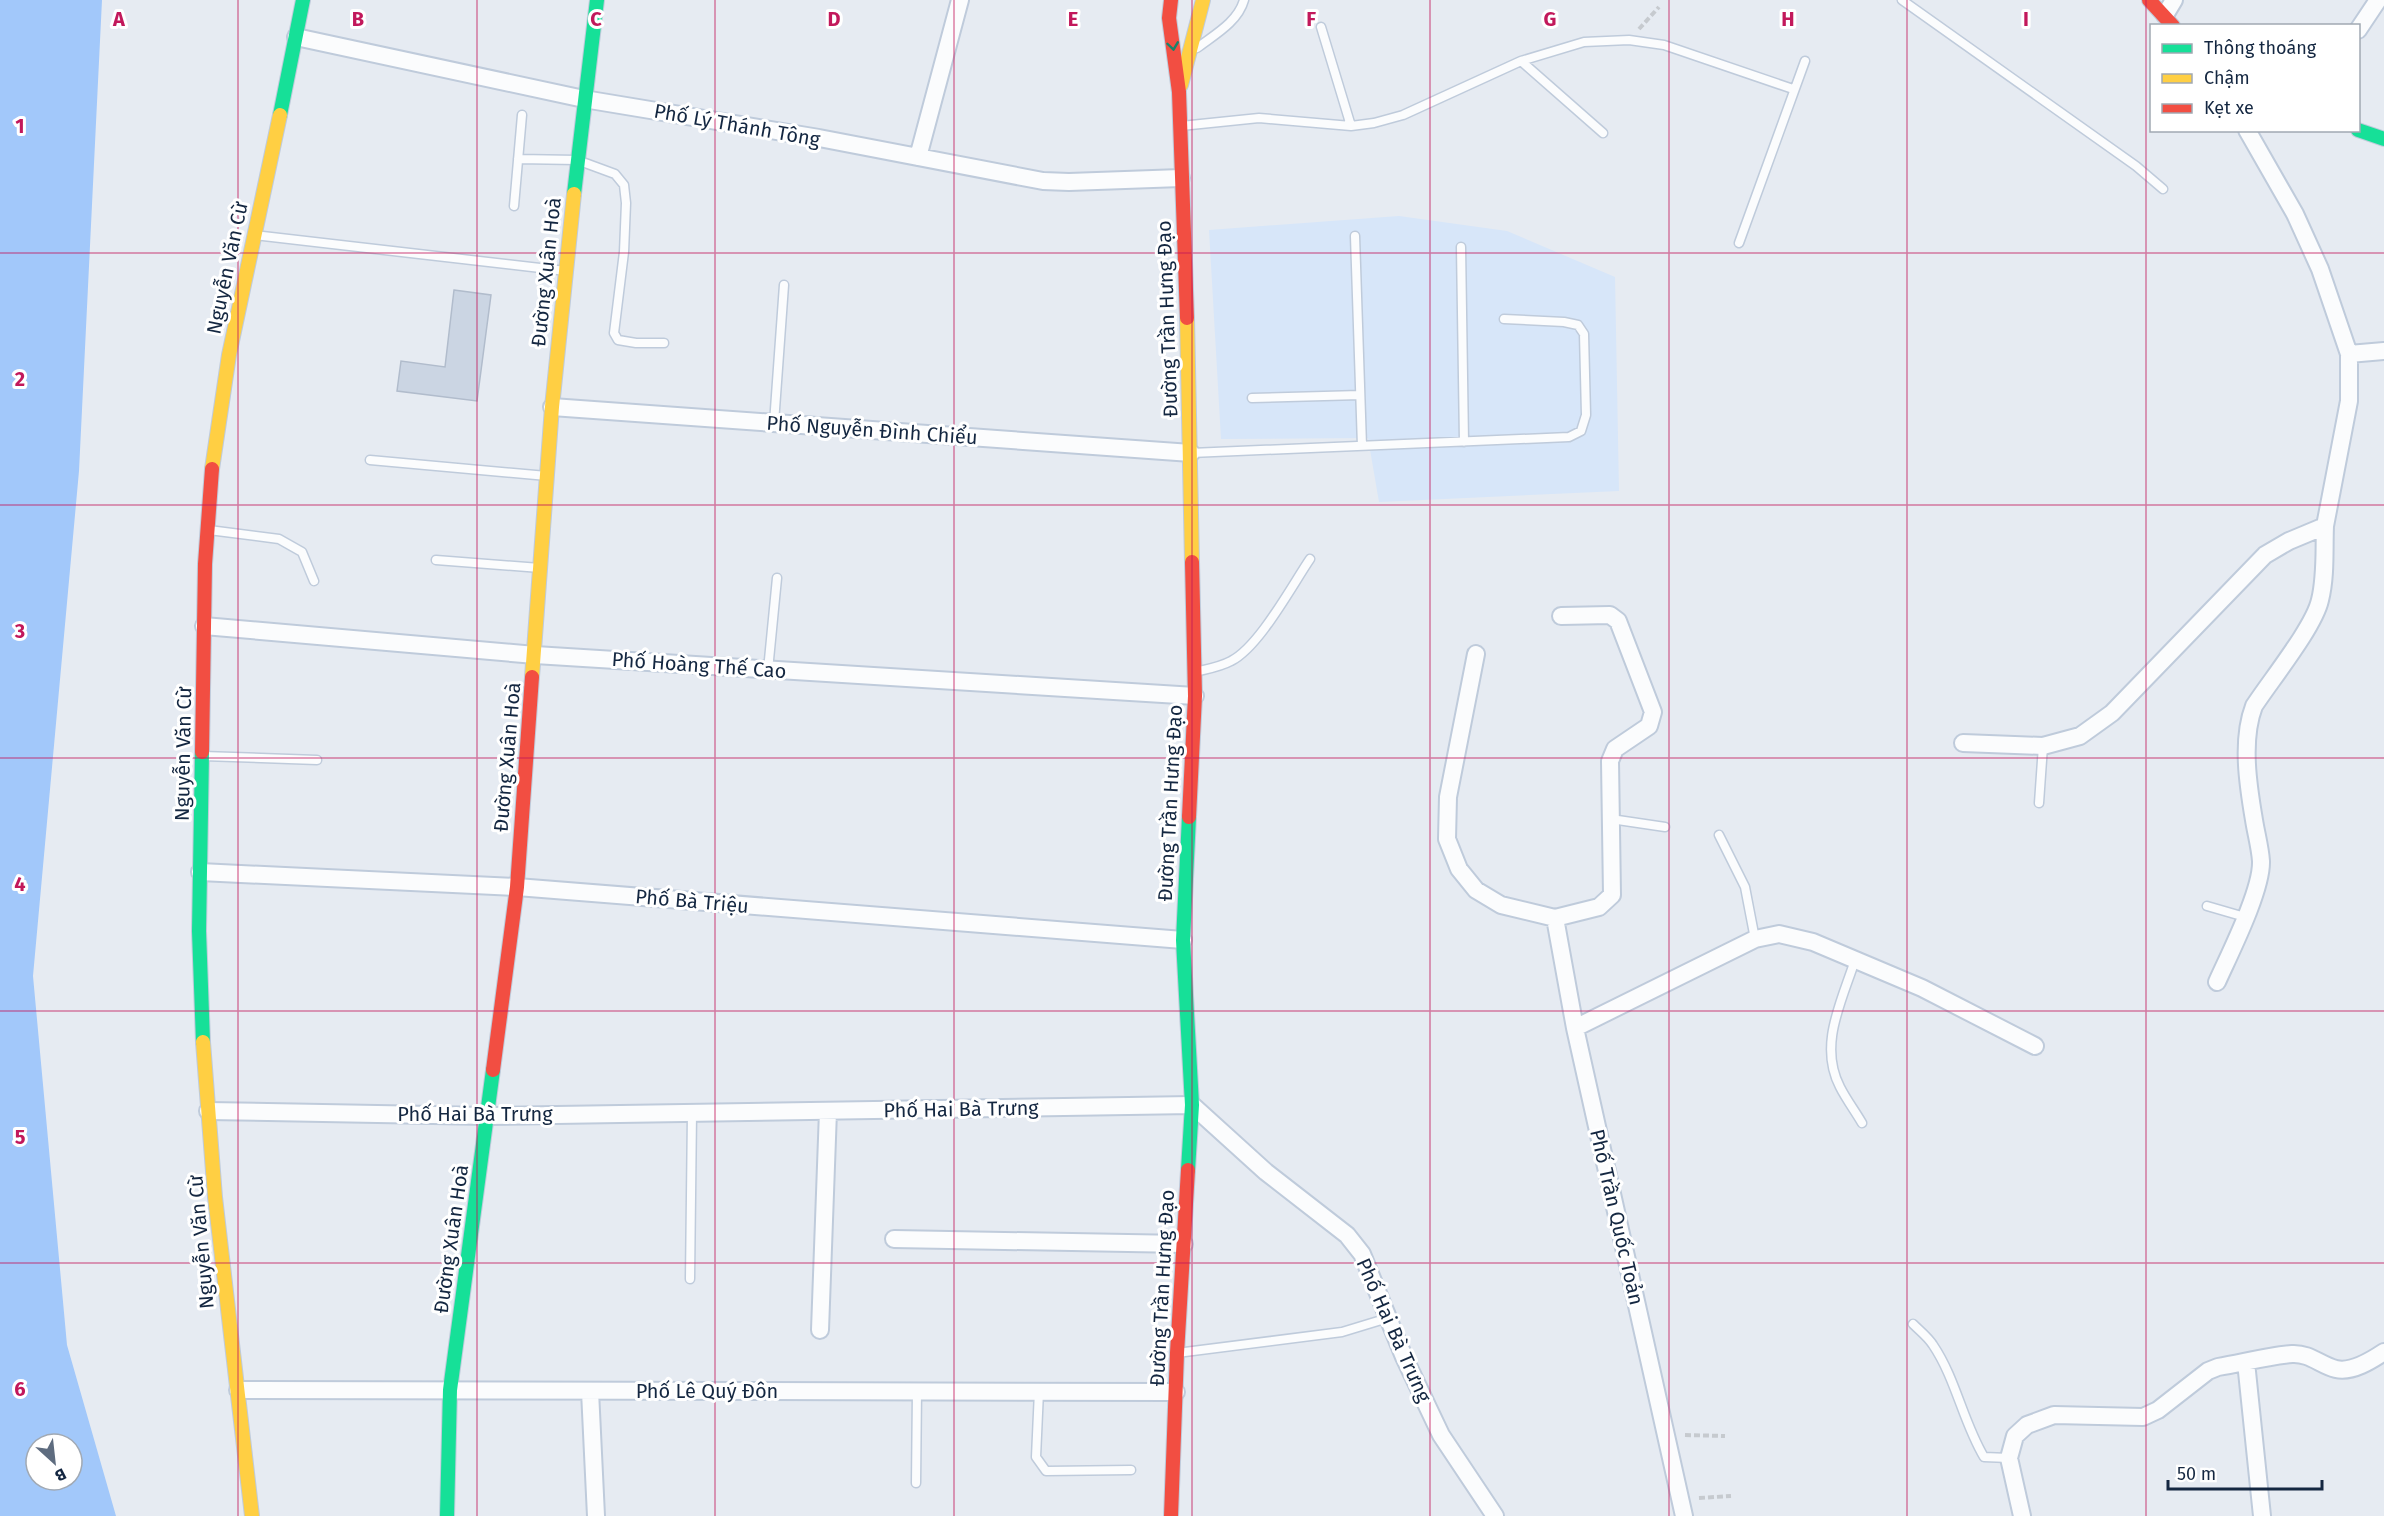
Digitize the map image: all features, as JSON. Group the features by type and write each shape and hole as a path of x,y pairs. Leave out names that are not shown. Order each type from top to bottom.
{"street":[{"name":"Nguyễn Văn Cừ","path":"252,1516 238,1390 228,1325 200,1003 204,626 211,478 223,380 303,0"},
{"name":"Đường Xuân Hoà","path":"447,1516 450,1390 517,887 552,407 577,160 597,0"},
{"path":"918,157 960,0"},
{"name":"Đường Trần Hưng Đạo","path":"1170,0 1168,18 1179,92 1191,453 1195,672 1183,940 1192,1105 1177,1353 1171,1516"},
{"name":"Đường Trần Hưng Đạo","path":"1179,92 1203,0"},
{"path":"2149,0 2169,20"},
{"path":"2169,20 2174,0"},
{"path":"2360,27 2378,0"},
{"name":"Phố Lý Thánh Tông","path":"297,37 584,99 1043,181 1181,178"},
{"path":"2360,131 2384,139"},
{"path":"2217,982 2258,885 2261,862 2251,802 2247,740 2249,720 2254,706 2307,627 2320,602 2324,572 2325,526 2349,401 2349,354 2320,269 2295,214 2248,132"},
{"path":"2349,354 2384,351"},
{"name":"Phố Nguyễn Đình Chiểu","path":"552,407 1191,453"},
{"path":"1963,743 2043,746 2080,736 2112,713 2265,555 2289,541 2325,526"},
{"path":"1476,654 1448,797 1447,839 1459,868 1476,890 1501,905 1555,918 1599,907 1612,895 1610,761 1615,749 1649,726 1653,712 1618,621 1610,615 1562,616"},
{"name":"Phố Hoàng Thế Cao","path":"204,626 535,655 1195,696"},
{"name":"Phố Bà Triệu","path":"200,872 517,887 1183,940"},
{"name":"Phố Trần Quốc Toản","path":"1555,918 1575,1028 1684,1516"},
{"path":"1575,1028 1755,939 1779,934 1813,942 1922,988 2035,1046"},
{"name":"Phố Hai Bà Trưng","path":"208,1111 487,1116 1192,1105 1266,1172 1347,1235 1362,1254 1441,1435 1495,1516"},
{"path":"820,1330 828,1111"},
{"path":"894,1239 1184,1244"},
{"path":"2022,1516 2009,1458 2015,1436 2027,1425 2054,1415 2143,1417 2158,1410 2208,1371 2218,1367 2293,1354 2311,1356 2337,1369 2351,1368 2374,1359 2384,1352"},
{"path":"2246,1362 2262,1516"},
{"name":"Phố Lê Quý Đôn","path":"238,1390 1176,1392"},
{"path":"590,1391 596,1516"}],"lane":[{"path":"1190,52 1228,24 1242,7 1244,0"},
{"path":"1902,0 2136,166 2163,189"},
{"path":"1321,27 1351,126"},
{"path":"1180,126 1259,118 1351,126 1374,123 1403,115 1521,61 1584,42 1629,40 1664,45 1793,89"},
{"path":"1521,61 1603,134"},
{"path":"1739,243 1805,61"},
{"path":"514,206 522,116"},
{"path":"518,159 577,160 615,174 624,185 626,203 624,252 614,333 618,340 636,343 664,343"},
{"path":"254,235 566,271"},
{"path":"1355,236 1362,446"},
{"path":"1461,247 1464,442"},
{"path":"774,423 784,285"},
{"path":"1191,453 1569,437 1581,431 1586,415 1584,334 1578,325 1564,322 1504,319"},
{"path":"1252,398 1360,395"},
{"path":"370,460 548,476"},
{"path":"209,530 279,538 302,552 314,581"},
{"path":"1195,672 1232,660 1244,651 1262,631 1310,559"},
{"path":"436,560 541,568"},
{"path":"768,670 777,578"},
{"path":"2039,803 2043,746"},
{"path":"202,756 317,760"},
{"path":"1611,819 1665,827"},
{"path":"1719,835 1745,887 1755,939"},
{"path":"2207,906 2245,917"},
{"path":"1855,960 1832,1030 1830,1054 1839,1086 1862,1123"},
{"path":"690,1279 692,1113"},
{"path":"1177,1353 1342,1332 1388,1318"},
{"path":"1913,1324 1932,1343 1944,1364 1971,1435 1984,1457 2009,1458"},
{"path":"916,1483 917,1391"},
{"path":"1039,1391 1036,1457 1046,1471 1131,1470"}],"path":[{"path":"1629,40 1659,7"},
{"path":"1666,1434 1725,1436"},
{"path":"1680,1499 1731,1496"}],"shaded area":[{"path":"1399,216 1507,231 1615,277 1619,491 1379,502 1368,438 1221,439 1209,230"}],"water":[{"path":"0,0 102,0 79,471 33,976 67,1345 116,1516 0,1516"}],"building":[{"path":"454,290 491,295 477,401 397,391 401,361 445,367"}],"traffic: fast":[{"path":"280,115 303,0"},
{"path":"574,194 597,0"},
{"path":"2360,131 2384,139"},
{"path":"202,752 199,931 203,1042"},
{"path":"1188,1170 1192,1105 1183,940 1189,817"},
{"path":"447,1516 450,1390 493,1070"}],"traffic: slow":[{"path":"1181,85 1203,0"},
{"path":"212,469 229,355 280,115"},
{"path":"532,677 552,407 574,194"},
{"path":"1187,318 1192,562"},
{"path":"203,1042 215,1197 252,1516"}],"traffic: jam":[{"path":"1171,0 1169,18 1179,92 1187,318"},
{"path":"2149,0 2171,24"},
{"path":"202,752 205,564 212,469"},
{"path":"1189,817 1195,696 1192,562"},
{"path":"493,1070 517,887 532,677"},
{"path":"1171,1516 1177,1353 1188,1170"}]}
